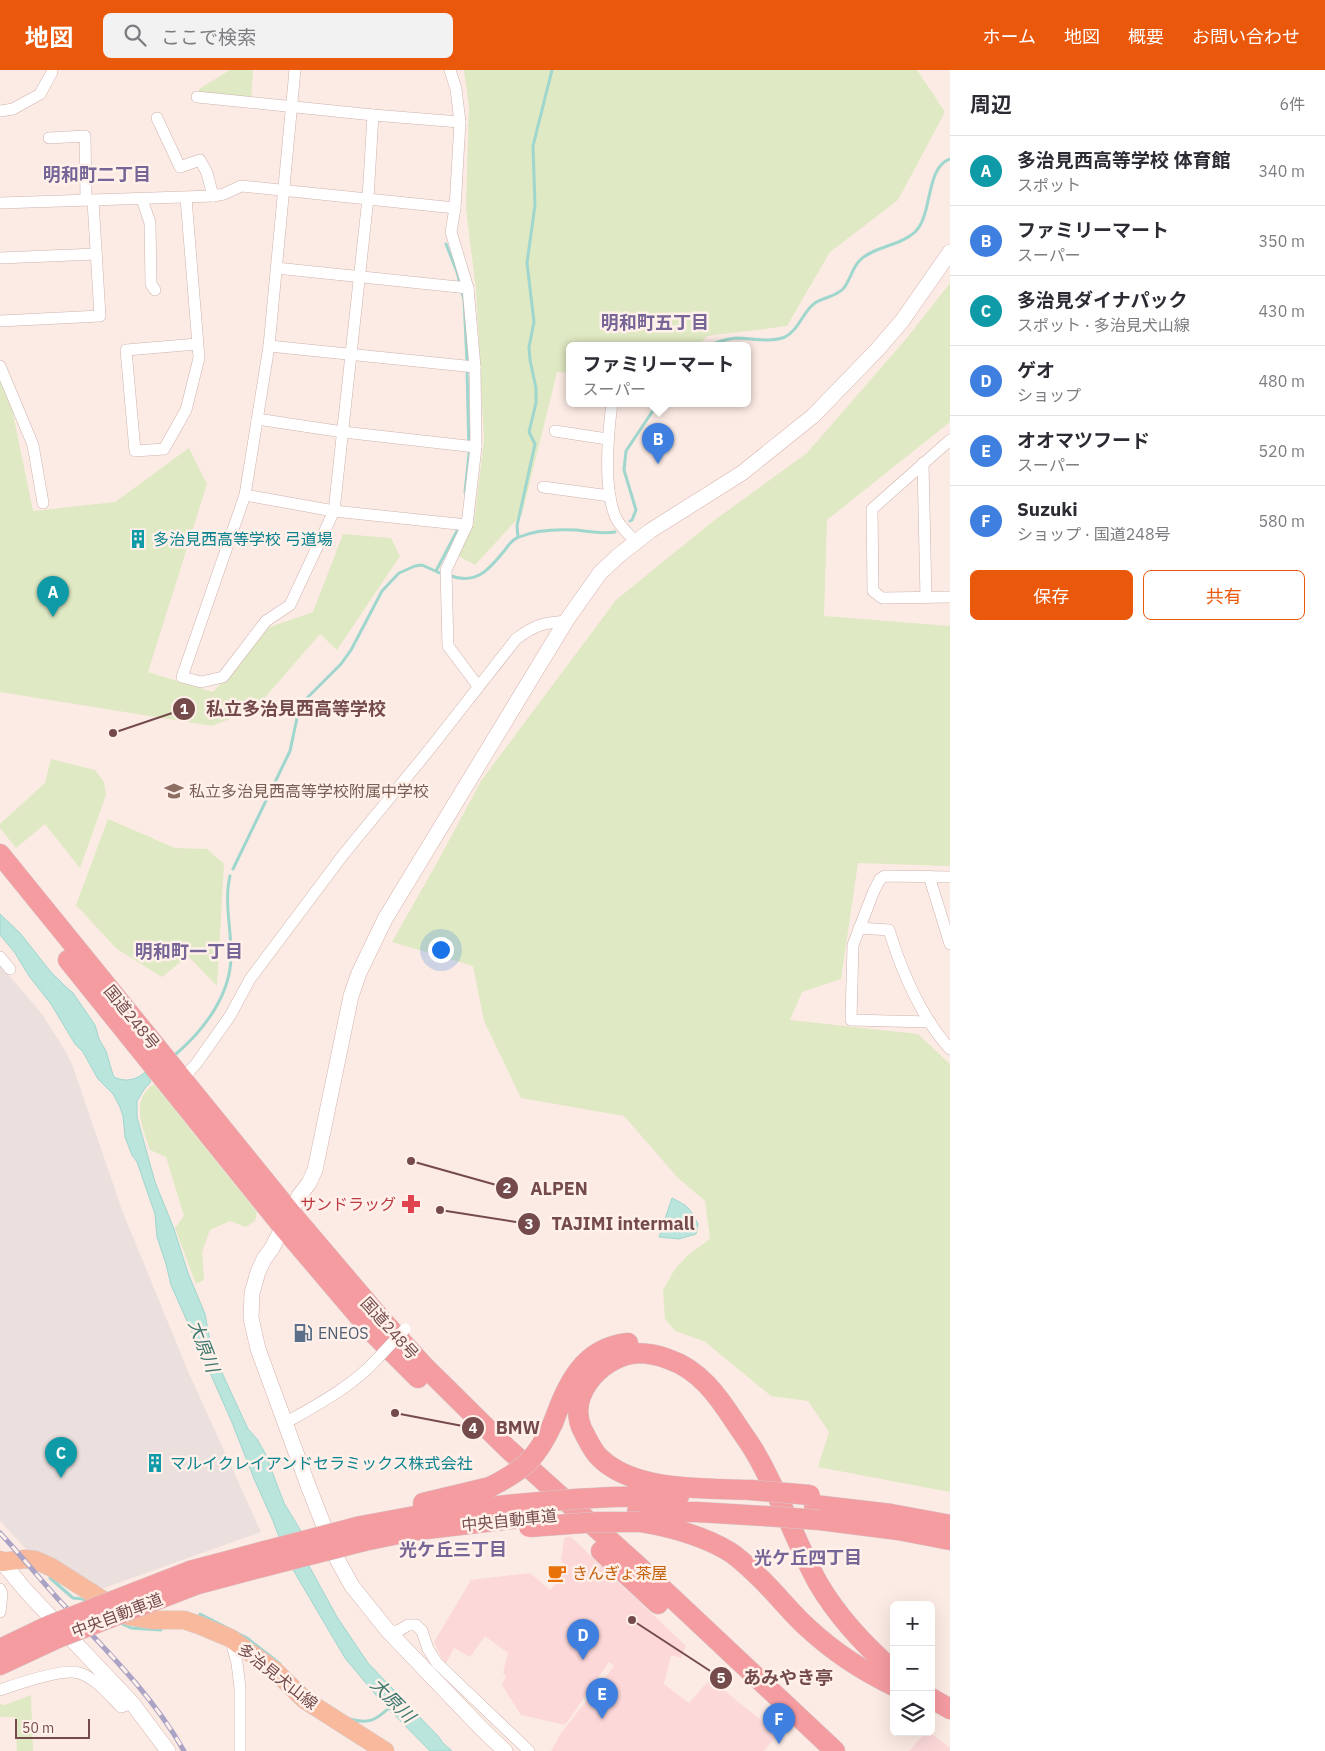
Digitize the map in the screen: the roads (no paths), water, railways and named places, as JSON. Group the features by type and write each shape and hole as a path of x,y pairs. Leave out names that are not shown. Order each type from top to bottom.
{"highway":[{"name":"国道248号","path":"0,854 182,1079 373,1332 423,1384 815,1751"},
{"name":"国道248号","path":"0,875 287,1220 381,1319 476,1418 635,1563 835,1751"},
{"path":"361,1529 490,1487 513,1476 529,1462 544,1442 570,1383 587,1360 599,1352 619,1344 639,1342 670,1349 686,1357 721,1385 740,1409 758,1437 776,1471 828,1580 847,1609 877,1644 890,1655"},
{"path":"815,1507 758,1502 681,1486 646,1481 613,1469 598,1456 582,1428 579,1417 581,1396 592,1376 616,1359 633,1354 646,1353 670,1359 683,1365 705,1382 725,1406 757,1454 819,1583 844,1621 868,1649 890,1668"},
{"name":"中央自動車道","path":"0,1649 53,1632 194,1577 361,1529 415,1516 519,1517 613,1497 682,1496 891,1514 950,1525"},
{"name":"中央自動車道","path":"635,1517 697,1512 758,1502"},
{"name":"中央自動車道","path":"815,1507 890,1529 950,1540"},
{"path":"361,1529 418,1530 438,1536 519,1517 598,1522 635,1517 703,1538 731,1553 764,1582 807,1628 836,1652 869,1674 890,1684"},
{"name":"中央自動車道","path":"0,1666 53,1632"},
{"path":"935,1689 950,1697"},
{"path":"935,1701 950,1710"},
{"path":"935,1705 950,1710"}],"main road":[{"name":"多治見犬山線","path":"5,1566 25,1559 35,1560 51,1567 128,1616 151,1620 184,1620 230,1638 275,1671 305,1700 385,1751"}],"street":[{"path":"296,70 269,346 245,495 182,677 201,682 223,677 266,622 290,605 334,511 368,198 373,115"},
{"path":"450,70 456,89 460,122 455,208 451,232 468,288 475,367 476,447 467,526 446,570 448,646 478,686"},
{"path":"0,111 12,109 40,94 52,72"},
{"path":"197,97 460,122"},
{"path":"157,118 180,167 200,160 207,172 213,196"},
{"path":"0,321 100,316 85,136 49,138"},
{"path":"0,203 186,198 224,194 240,186 455,208"},
{"path":"186,198 199,358 186,410 164,450 135,451 126,350 197,344"},
{"path":"142,199 150,223 151,284 156,290"},
{"path":"505,1751 482,1730 388,1630 352,1586 337,1559 258,1350 251,1318 252,1293 258,1272 315,1170 351,996 359,973 385,919 566,621 600,573 636,542 650,531 742,474 813,416 883,343 928,285 950,252"},
{"path":"0,258 96,254"},
{"path":"276,268 468,288"},
{"path":"269,346 475,367"},
{"path":"0,366 33,445 43,503"},
{"path":"611,407 607,439 610,496 616,519 636,542"},
{"path":"257,419 343,432 476,447"},
{"path":"555,431 607,439"},
{"path":"950,440 872,509 873,591 882,598 950,597"},
{"path":"923,463 926,598"},
{"path":"543,487 610,496"},
{"path":"245,495 334,511 467,526"},
{"path":"182,1079 196,1064 230,1016 250,980 343,855 516,639 532,628 544,623 566,621"},
{"path":"930,1022 851,1020 853,945 880,879 886,876 950,877"},
{"path":"929,876 950,944"},
{"path":"859,928 888,930 901,966 930,1022 950,1049"},
{"path":"0,957 10,969"},
{"path":"285,1423 364,1373 405,1329"},
{"path":"5,1566 27,1592 132,1702 168,1751"},
{"path":"0,1589 2,1594 0,1612"},
{"path":"388,1630 398,1631 408,1625 416,1625 422,1631 428,1649 437,1663 530,1751"},
{"path":"230,1638 238,1663 240,1751"},
{"path":"0,1690 49,1675 78,1672 93,1680 121,1707 132,1702"}],"water":[{"name":"大原川","path":"0,914 20,933 50,971 73,993 95,1025 99,1039 106,1051 113,1075 116,1078 127,1080 138,1077 145,1072 151,1082 137,1101 137,1117 155,1182 205,1314 210,1341 223,1375 248,1429 257,1439 265,1453 284,1503 307,1541 308,1564 337,1617 368,1663 452,1751 430,1751 380,1700 345,1658 289,1563 231,1420 171,1285 157,1237 155,1214 137,1162 125,1137 120,1107 113,1094 98,1079 83,1052 75,1044 51,1004 0,935"},
{"path":"672,1198 688,1208 693,1214 698,1224 696,1234 679,1239 659,1237"}],"waterway":[{"path":"518,537 517,526 535,444 529,432 536,403 536,388 529,347 534,322 527,263 535,205 533,146 552,70"},
{"path":"719,342 736,338 773,340 790,334 811,306 818,301 837,294 843,289 855,267 866,255 909,237 915,232 925,215 937,172 942,164 950,159"},
{"path":"446,244 457,272 464,300 467,362"},
{"path":"465,492 469,454 467,369"},
{"path":"630,521 636,510 624,470 626,451 655,407"},
{"path":"451,576 469,578 482,573 494,563 513,540 533,532 548,530 615,532"},
{"path":"436,571 457,531"},
{"path":"233,869 290,751 297,718 305,700 341,664 351,650 382,591 399,573 415,566 422,565 442,574"},
{"path":"176,1054 206,1022 222,996 227,982 231,953 228,904 230,876"},
{"path":"50,1578 73,1598 83,1599 88,1602"},
{"path":"200,1614 247,1638 280,1664"},
{"path":"118,1622 131,1628 161,1630"},
{"name":"大原川","path":"349,1719 371,1720 390,1707"}],"railway":[{"path":"0,1533 141,1690 157,1710 184,1751"}],"place":[{"name":"ファミリーマート","path":"658,464"},
{"name":"多治見西高等学校 弓道場","path":"138,539"},
{"name":"多治見西高等学校 体育館","path":"53,617"},
{"name":"私立多治見西高等学校","path":"113,733"},
{"name":"私立多治見西高等学校附属中学校","path":"174,791"},
{"name":"ALPEN","path":"411,1161"},
{"name":"サンドラッグ","path":"411,1204"},
{"name":"TAJIMI intermall","path":"440,1210"},
{"name":"ENEOS","path":"303,1333"},
{"name":"BMW","path":"395,1413"},
{"name":"マルイクレイアンドセラミックス株式会社","path":"155,1463"},
{"name":"多治見ダイナパック","path":"61,1478"},
{"name":"きんぎょ茶屋","path":"557,1573"},
{"name":"あみやき亭","path":"632,1620"},
{"name":"ゲオ","path":"583,1660"},
{"name":"オオマツフード","path":"602,1719"},
{"name":"Suzuki","path":"779,1744"}],"district":[{"name":"明和町二丁目","path":"97,174"},
{"name":"明和町五丁目","path":"655,322"},
{"name":"明和町一丁目","path":"189,951"},
{"name":"光ケ丘三丁目","path":"453,1549"},
{"name":"光ケ丘四丁目","path":"808,1557"}]}
